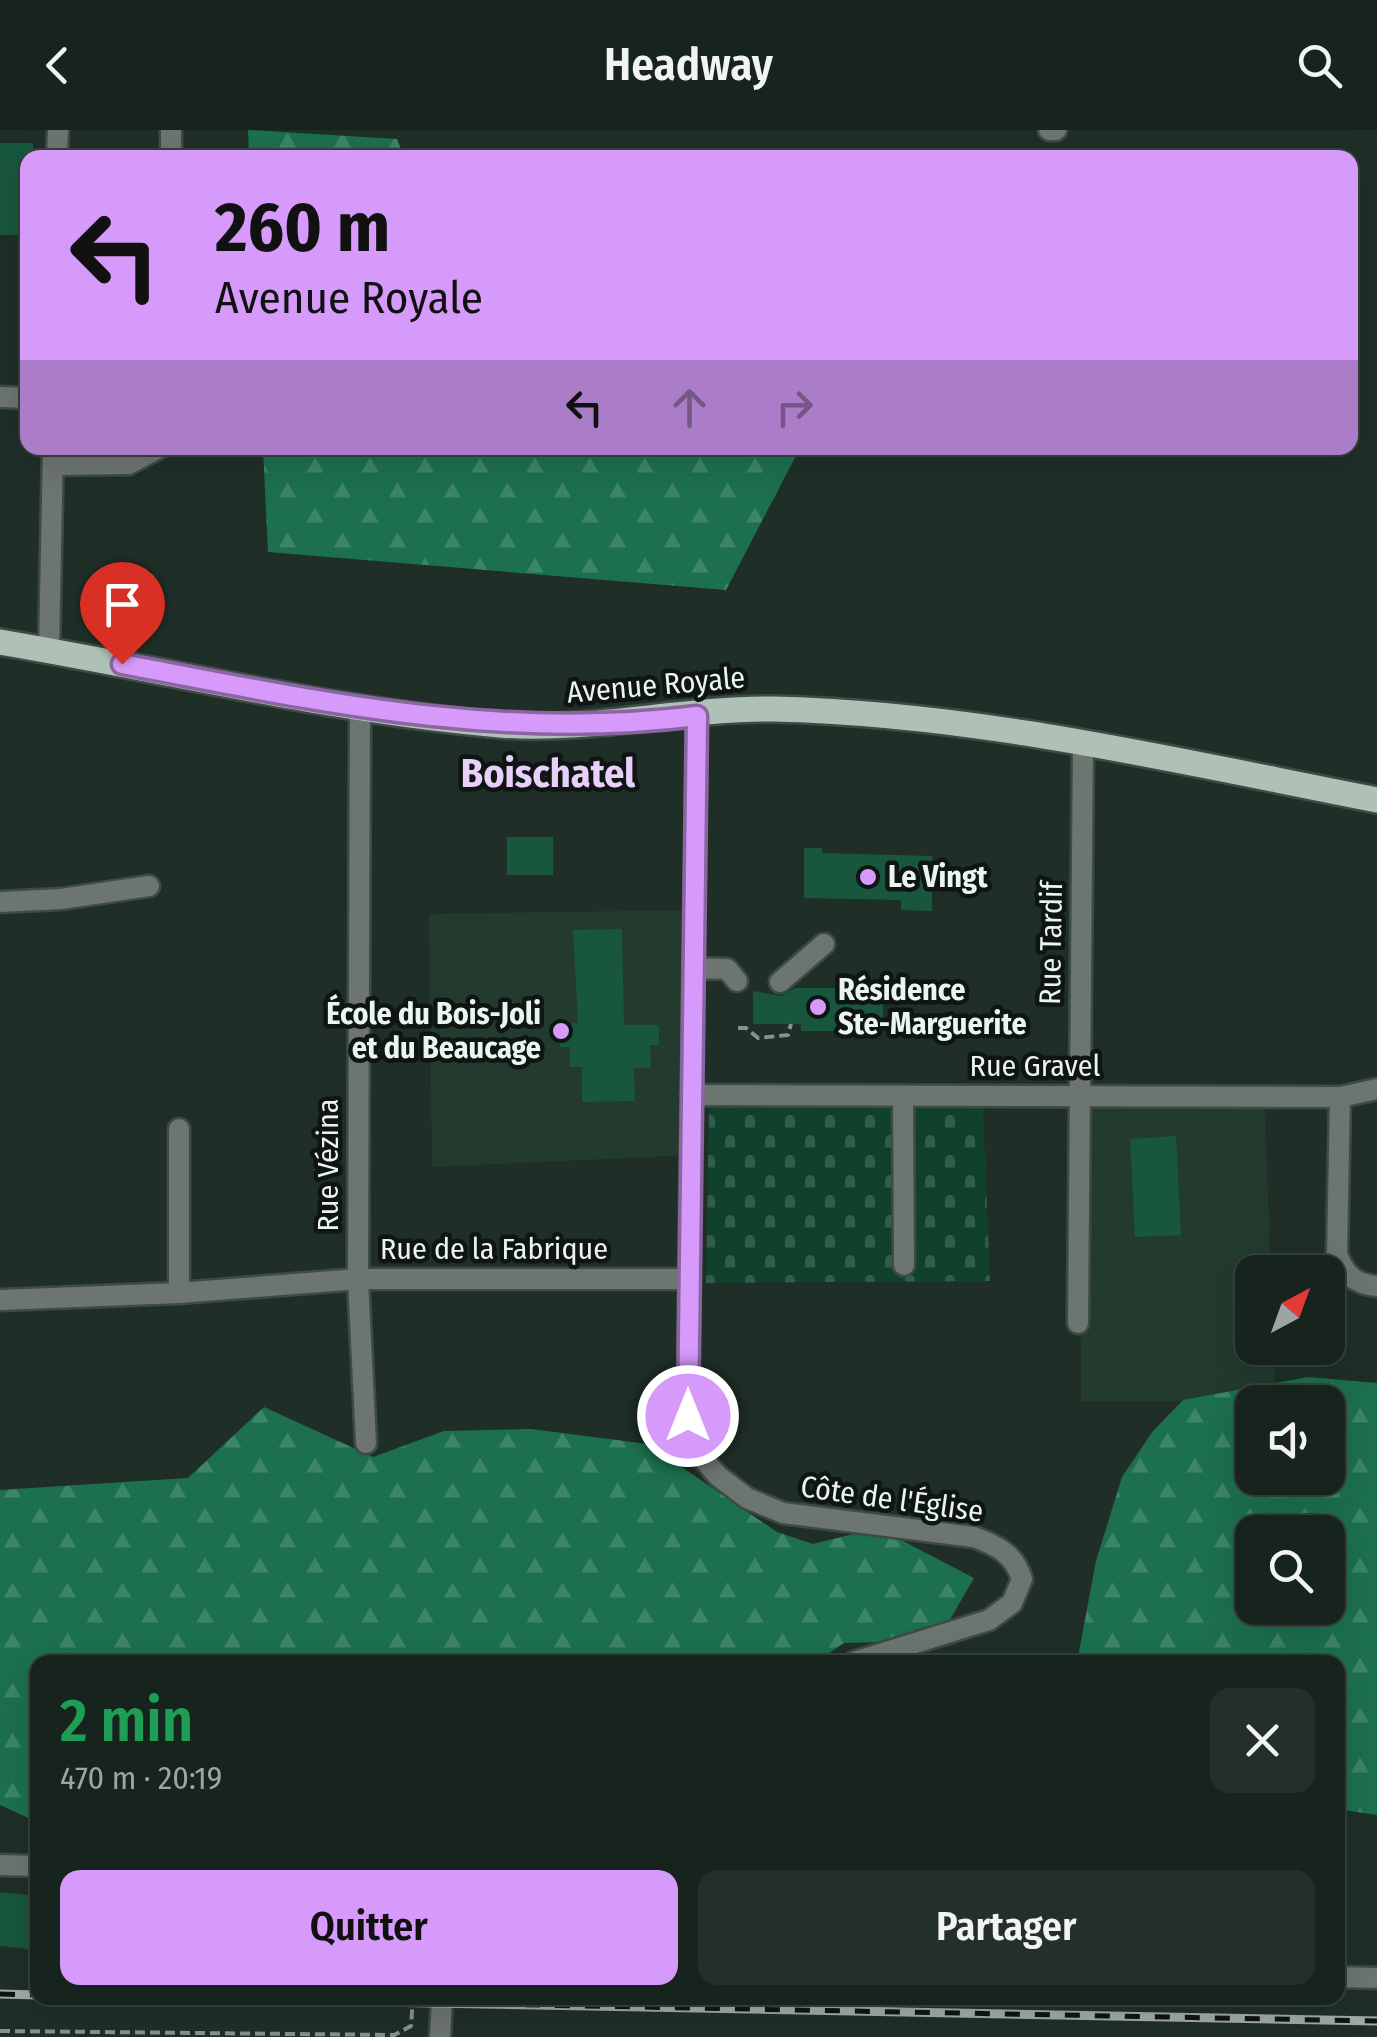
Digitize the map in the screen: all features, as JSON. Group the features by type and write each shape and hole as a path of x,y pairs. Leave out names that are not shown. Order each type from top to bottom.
{"main road":[{"name":"Avenue Royale","path":"0,642 360,707 503,725 567,726 767,709 861,713 1084,743 1377,800"}],"street":[{"path":"49,650 54,456 130,464 146,455"},
{"name":"Rue Vézina","path":"360,707 358,1279 366,1442"},
{"name":"Côte de l'Église","path":"697,716 688,1416 692,1447 718,1476 747,1498 783,1513 974,1537 998,1546 1017,1562 1022,1580 1012,1603 989,1620 876,1655"},
{"name":"Rue Tardif","path":"1078,1323 1084,743"},
{"path":"0,902 60,899 149,886"},
{"path":"780,982 824,944"},
{"path":"693,968 726,969 738,981"},
{"name":"Rue Gravel","path":"692,1095 1340,1097 1377,1090"},
{"path":"903,1096 904,1265"},
{"path":"1340,1097 1337,1256 1344,1272 1361,1284 1377,1286"},
{"path":"179,1129 179,1293"},
{"name":"Rue de la Fabrique","path":"0,1300 179,1293 358,1279 689,1279"},
{"path":"0,1865 30,1866"},
{"path":"1345,1977 1377,1978"},
{"path":"440,2037 442,2005"}],"path":[{"path":"738,1028 746,1028 758,1038 774,1038 788,1035 791,1024"},
{"path":"0,2031 394,2035 411,2026 412,2005"}],"shaded area":[{"name":"École du Bois-Joli et du Beaucage","path":"694,910 691,1155 432,1167 429,914"},
{"path":"1080,1096 1264,1097 1270,1255 1235,1255 1235,1365 1275,1365 1275,1385 1235,1385 1235,1401 1081,1401"}],"green space":[{"path":"248,130 397,139 401,150 249,150"},
{"path":"263,455 796,455 726,590 268,552"},
{"path":"719,1098 983,1108 990,1281 706,1283 709,1110"},
{"path":"1308,1377 1377,1383 1377,1815 1345,1810 1345,1655 1078,1655 1096,1561 1122,1477 1153,1431 1183,1400 1235,1390 1235,1495 1345,1495 1345,1385 1265,1385"},
{"path":"264,1407 373,1457 444,1431 531,1429 648,1444 777,1532 813,1544 878,1528 974,1578 948,1623 924,1641 844,1643 826,1655 30,1655 30,1819 0,1805 0,1490 188,1478"}],"building":[{"path":"0,143 33,143 33,150 20,150 20,235 0,235"},
{"path":"507,837 553,837 553,875 507,875"},
{"name":"Le Vingt","path":"804,848 822,848 822,853 932,856 932,911 901,910 901,900 804,898"},
{"path":"622,929 624,1025 659,1025 659,1045 650,1045 651,1068 634,1068 635,1101 582,1102 582,1067 570,1067 570,1047 560,1047 559,1024 578,1023 573,930"},
{"name":"Résidence Ste-Marguerite","path":"863,981 883,981 883,1024 836,1024 836,1031 801,1031 801,1024 753,1024 753,991 782,996 795,988 863,988"},
{"path":"1176,1136 1181,1235 1135,1237 1130,1139"},
{"path":"0,1892 30,1895 30,1949 0,1946"}],"railway":[{"path":"0,1994 30,1995"},
{"path":"534,2005 1377,2021"}],"place":[{"name":"Le Vingt","path":"868,877"},
{"name":"Résidence Ste-Marguerite","path":"818,1007"},
{"name":"École du Bois-Joli et du Beaucage","path":"561,1031"}],"district":[{"name":"Boischatel","path":"548,774"}],"route":[{"path":"122,664 305,698 503,725 567,726 697,716 688,1416"}]}
